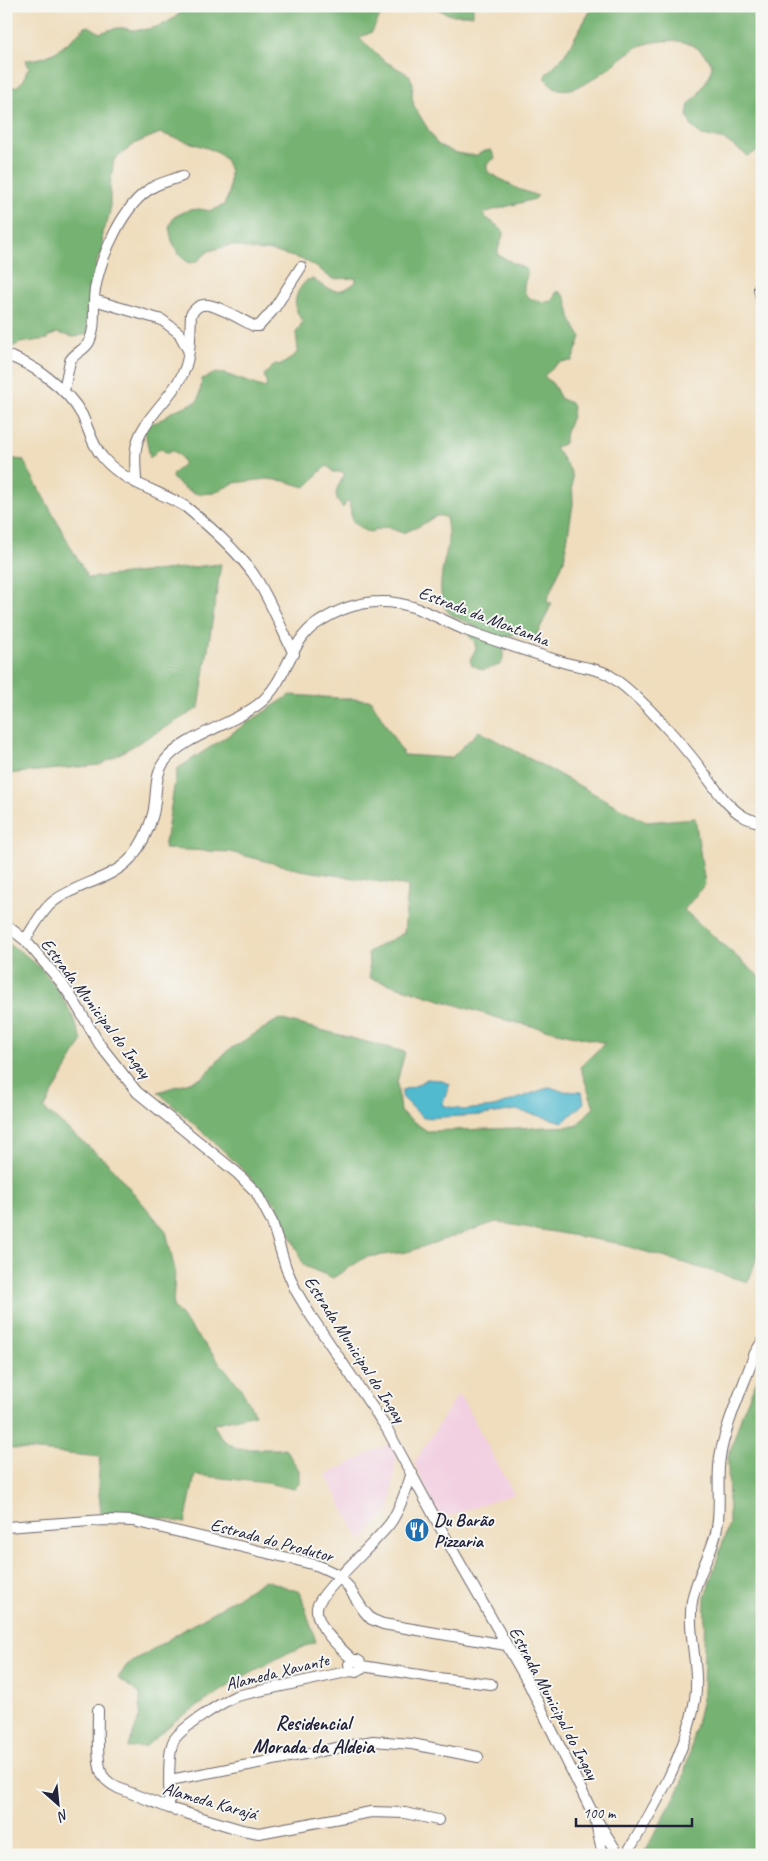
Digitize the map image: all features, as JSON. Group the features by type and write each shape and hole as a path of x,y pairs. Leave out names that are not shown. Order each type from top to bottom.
{"street":[{"path":"64,390 72,357 85,347 90,339 95,290 105,256 118,226 127,212 153,187 182,176"},
{"path":"136,483 136,448 139,438 144,427 178,382 184,370 192,314 198,306 208,305 254,326 259,326 274,309 301,267"},
{"path":"762,281 759,288 762,304"},
{"path":"94,300 162,320 179,333 188,351"},
{"path":"6,355 30,366 64,390 83,417 100,454 110,465 136,483 186,507 237,554 262,588 294,654"},
{"name":"Estrada da Montanha","path":"25,940 52,902 117,869 140,846 153,815 159,774 165,761 182,746 243,715 261,703 277,685 303,636 313,626 330,615 350,606 379,601 407,604 501,644 608,674 664,724 697,763 722,797 735,810 743,816 762,822"},
{"name":"Estrada Municipal do Ingay","path":"6,925 25,940 74,1000 100,1045 138,1092 237,1173 256,1192 272,1222 286,1268 296,1291 388,1429 453,1551 529,1684 595,1818 619,1855"},
{"path":"626,1855 674,1766 695,1699 695,1655 690,1621 692,1602 696,1583 716,1533 718,1470 725,1436 755,1353 762,1342"},
{"path":"412,1473 401,1504 391,1522 318,1602 317,1611 321,1624 328,1634 357,1663 438,1678 491,1684"},
{"name":"Estrada do Produtor","path":"6,1527 104,1520 133,1521 311,1564 327,1570 340,1578 372,1619 396,1627 506,1645"},
{"name":"Alameda Xavante","path":"169,1808 170,1754 175,1738 180,1732 220,1704 236,1696 350,1671 357,1672 360,1670 357,1663"},
{"name":"Alameda Karajá","path":"98,1710 99,1765 102,1776 118,1788 169,1808 242,1830 259,1833 372,1812 405,1813 438,1820"},
{"path":"170,1780 373,1741 412,1744 478,1757"},
{"name":"Estrada Municipal do Ingay","path":"595,1818 603,1855"}],"shaded area":[{"path":"459,1393 514,1494 446,1517 439,1515 414,1463"},
{"path":"390,1443 396,1459 390,1508 361,1542 326,1475"}],"green space":[{"path":"187,6 397,6 384,12 372,32 359,38 383,60 409,75 413,83 412,97 414,106 437,144 453,152 467,155 477,155 491,150 495,158 487,164 488,172 518,189 538,196 535,199 490,211 485,213 484,216 504,232 498,255 527,270 525,294 532,299 545,302 552,301 557,291 561,293 566,299 572,321 581,337 572,361 559,362 544,376 553,384 561,399 571,403 573,406 564,444 555,447 572,473 573,504 564,560 547,600 548,603 552,603 536,637 529,640 519,635 512,635 503,640 503,659 500,665 483,670 472,665 470,660 476,648 474,641 469,636 471,628 476,627 452,615 446,610 443,602 441,584 448,541 446,518 436,516 418,527 403,533 386,527 370,532 365,531 352,521 349,500 343,508 337,499 338,487 345,474 333,472 328,466 305,487 284,481 267,479 234,483 214,493 197,494 184,488 172,478 173,474 184,463 177,453 170,450 167,453 160,448 150,458 145,431 146,424 157,422 173,411 196,402 199,398 202,379 216,373 225,374 265,388 267,384 264,375 275,364 281,365 293,357 298,351 296,333 303,321 297,311 296,300 299,290 307,280 313,279 334,290 344,289 356,282 356,278 332,279 304,260 268,250 259,251 231,245 209,251 196,262 189,263 179,255 172,241 169,227 174,217 188,210 211,211 224,205 229,194 230,171 225,159 216,151 160,133 136,143 114,160 110,186 110,211 102,232 103,250 97,261 87,334 74,337 57,333 48,337 48,339 20,343 6,350 6,87 16,87 24,80 29,68 26,60 52,54 85,27 89,26 100,33 117,28 143,30 157,27 170,21"},
{"path":"432,6 473,6 473,15 450,15"},
{"path":"593,6 762,6 761,149 748,156 725,140 702,135 692,127 687,115 689,104 697,96 710,75 712,65 699,50 684,42 661,41 640,46 579,87 566,90 554,87 545,77 546,74 564,56"},
{"path":"6,458 23,460 88,578 221,564 199,708 100,765 6,774"},
{"path":"290,695 371,700 404,755 451,758 479,731 646,822 695,818 705,884 684,910 762,979 762,1200 757,1205 762,1244 748,1282 616,1243 496,1222 407,1252 366,1257 333,1278 304,1266 277,1205 226,1153 158,1092 202,1078 227,1051 279,1019 405,1052 397,1082 400,1112 427,1131 576,1126 594,1107 580,1067 605,1043 501,1019 370,978 368,952 404,933 408,886 300,870 230,852 164,849 177,769"},
{"path":"6,943 32,961 54,984 70,1012 82,1041 44,1109 108,1163 166,1231 175,1271 173,1306 240,1387 255,1414 213,1424 223,1440 238,1449 285,1449 299,1470 299,1484 294,1489 267,1483 195,1475 185,1523 140,1514 101,1513 98,1484 100,1457 6,1448"},
{"path":"762,1368 762,1855 643,1855 682,1784 703,1694 705,1597 729,1523 728,1458 743,1411"},
{"path":"265,1580 300,1592 316,1642 290,1652 246,1675 176,1720 145,1747 128,1748 140,1715 140,1694 118,1678 127,1665"}],"water":[{"path":"427,1079 439,1080 450,1084 442,1105 463,1110 494,1107 550,1087 562,1091 582,1092 584,1103 563,1122 516,1110 483,1115 423,1118 402,1097 402,1090 415,1086"}],"place":[{"name":"Du Barão Pizzaria","path":"417,1530"}],"district":[{"name":"Residencial Morada da Aldeia","path":"313,1734"}]}
